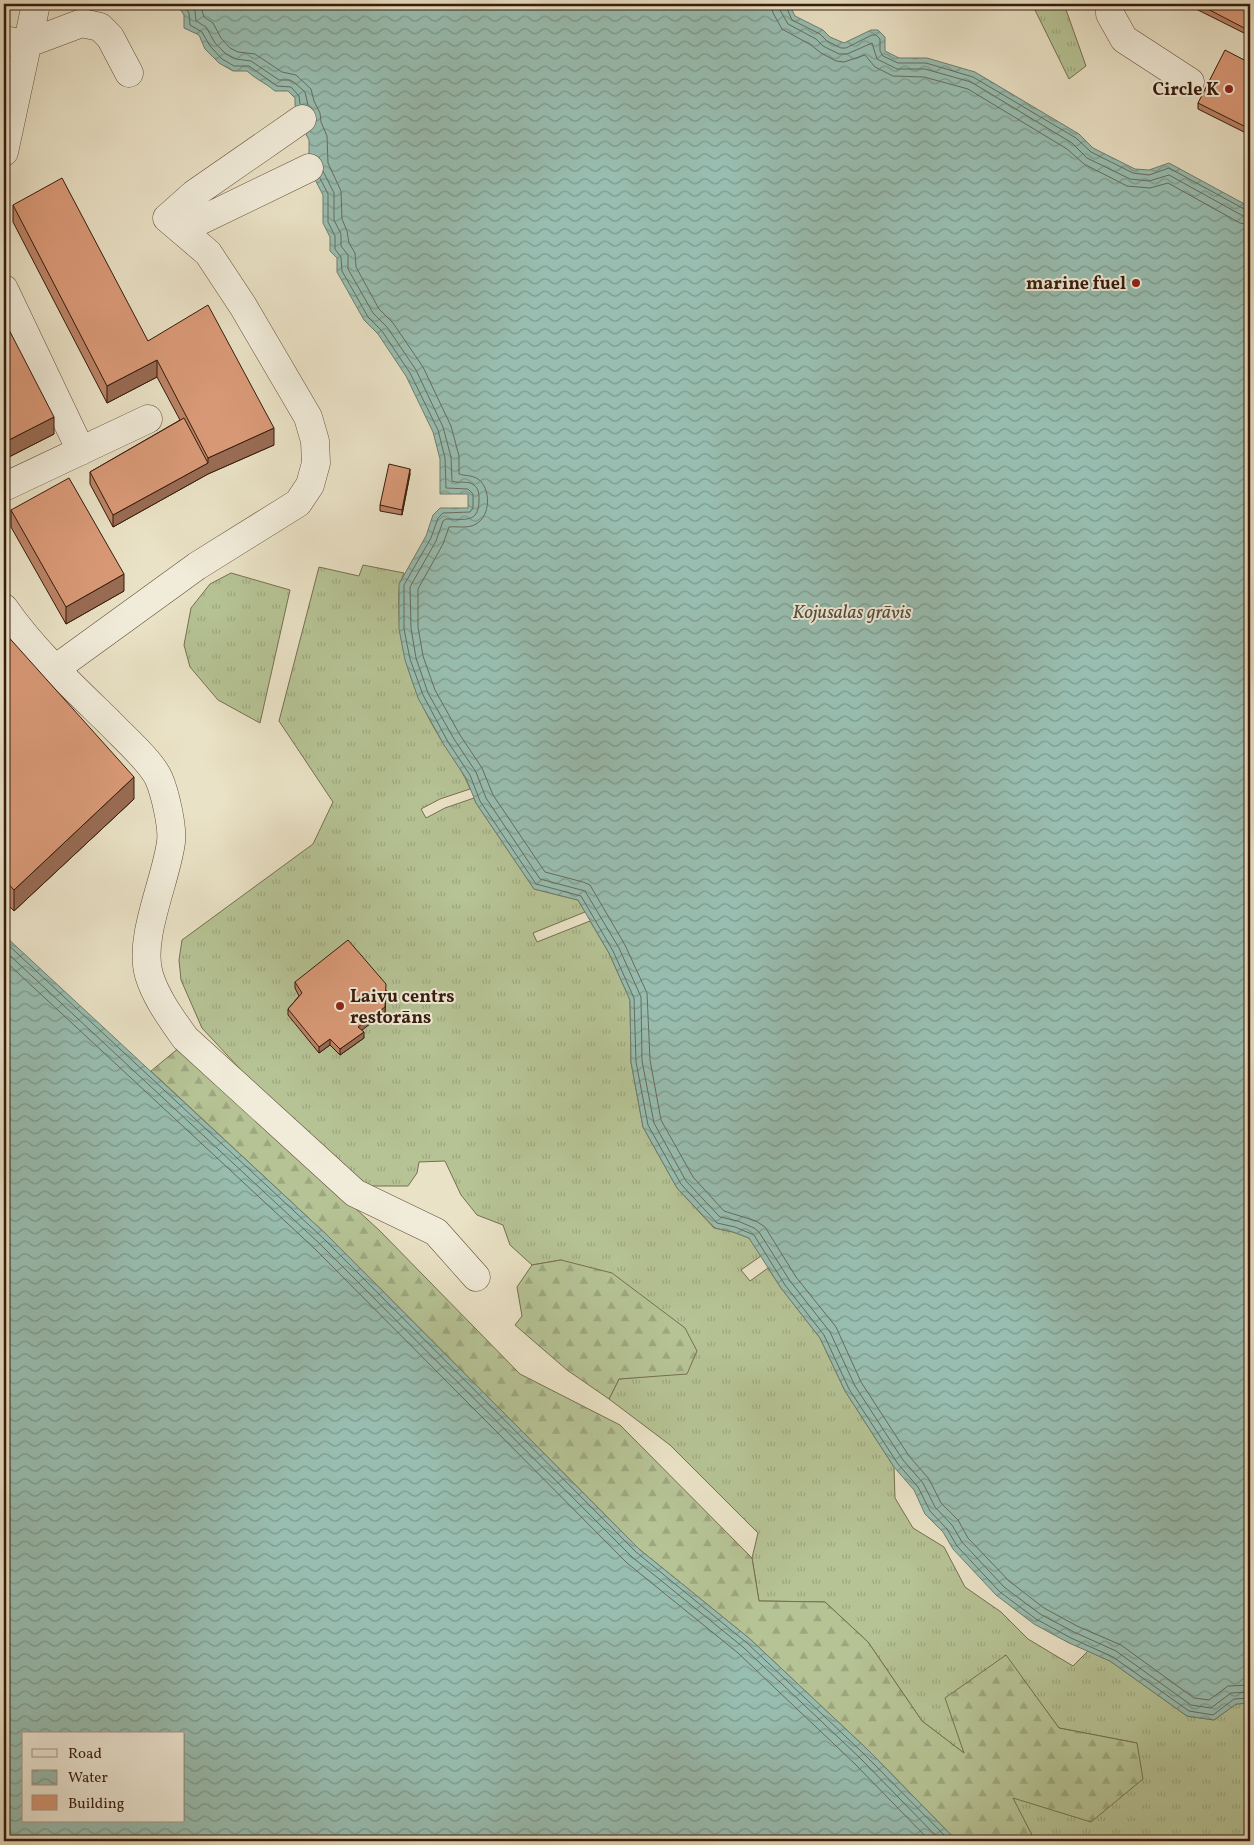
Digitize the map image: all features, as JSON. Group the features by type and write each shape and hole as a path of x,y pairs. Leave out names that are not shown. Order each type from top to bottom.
{"lane":[{"path":"5,144 15,42 36,4"},
{"path":"1110,4 1110,14 1124,38 1190,82"},
{"path":"15,42 82,23 100,26 110,37 129,73"},
{"path":"55,669 197,566 298,503 310,485 316,463 315,441 308,416 243,306 208,253 167,218 194,194 302,119"},
{"path":"181,230 309,168"},
{"path":"4,290 81,450"},
{"path":"4,486 148,419"},
{"path":"4,608 16,625 55,669 136,748 158,778 168,810 171,841 146,946 149,975 164,1008 185,1038 355,1193 436,1232 476,1277"}],"green space":[{"path":"1032,4 1064,4 1086,66 1069,79"},
{"path":"363,565 404,573 399,588 399,614 400,632 407,666 427,716 462,772 470,789 440,799 421,809 426,818 445,808 474,798 534,889 578,900 585,912 533,933 537,942 590,921 609,953 630,1000 631,1062 643,1127 677,1188 714,1228 749,1238 761,1256 741,1270 750,1281 768,1268 820,1338 845,1391 894,1467 895,1498 913,1528 944,1547 965,1587 1001,1612 1028,1639 1073,1666 1088,1651 1110,1661 1187,1716 1214,1720 1236,1704 1250,1703 1250,1841 1035,1841 1012,1798 1137,1743 1059,1728 1005,1655 965,1754 922,1721 868,1642 825,1602 759,1601 752,1558 758,1533 670,1445 609,1399 619,1379 687,1373 561,1260 532,1265 510,1245 503,1225 477,1215 461,1195 445,1161 419,1162 417,1173 408,1186 367,1186 253,1083 202,1028 181,980 179,960 182,940 313,844 333,802 279,721 319,567 359,576"},
{"path":"231,573 290,590 260,723 218,700 190,667 184,645 191,608 210,584"},
{"path":"180,1047 380,1231 520,1374 620,1425 752,1558 759,1601 825,1602 868,1642 922,1721 964,1753 945,1698 1006,1655 1059,1728 1137,1743 1143,1779 1091,1822 1013,1798 1035,1841 957,1841 868,1750 750,1639 639,1549 328,1236 151,1071"},
{"path":"561,1260 612,1273 685,1328 697,1351 687,1374 619,1379 609,1399 567,1370 515,1325 522,1316 517,1287 532,1265"}],"water":[{"name":"Kojusalas grāvis","path":"177,4 789,4 795,16 823,30 830,37 844,43 871,30 878,30 885,37 885,51 899,58 927,58 975,72 1079,134 1093,148 1135,169 1149,170 1169,163 1250,207 1250,1703 1236,1704 1214,1720 1187,1716 1110,1661 1069,1643 1034,1624 996,1595 953,1549 943,1532 925,1514 914,1490 894,1467 845,1391 820,1338 781,1288 749,1238 715,1228 677,1188 643,1127 631,1062 630,1000 609,953 578,900 534,889 476,803 466,778 444,745 418,698 405,660 399,629 399,584 426,536 433,515 440,508 468,508 468,494 440,494 440,459 433,432 406,376 378,334 364,320 337,272 337,258 330,251 330,237 323,223 323,195 309,168 309,140 295,105 295,98 288,91 275,91 247,71 233,71 219,63 205,49 199,35 184,28 184,15"},
{"path":"4,935 328,1236 639,1549 750,1639 868,1750 957,1841 4,1841"}],"building":[{"name":"Circle K","path":"1198,4 1250,4 1250,31"},
{"name":"Circle K","path":"1225,50 1250,63 1250,129 1198,103"},
{"path":"62,178 148,341 208,305 274,428 208,458 157,360 107,386 13,205"},
{"path":"4,320 54,417 5,442 4,441"},
{"path":"184,418 208,463 113,515 90,472"},
{"path":"389,464 410,469 402,510 380,505"},
{"path":"69,478 124,574 66,607 11,510"},
{"path":"4,632 134,777 14,890 4,879"},
{"name":"Laivu centrs restorāns","path":"348,940 386,984 385,1007 358,1027 364,1032 340,1049 330,1039 319,1047 288,1009 302,993 295,982"}],"place":[{"name":"Circle K","path":"1229,89"},
{"name":"marine fuel","path":"1136,283"},
{"name":"Laivu centrs restorāns","path":"340,1006"}]}
